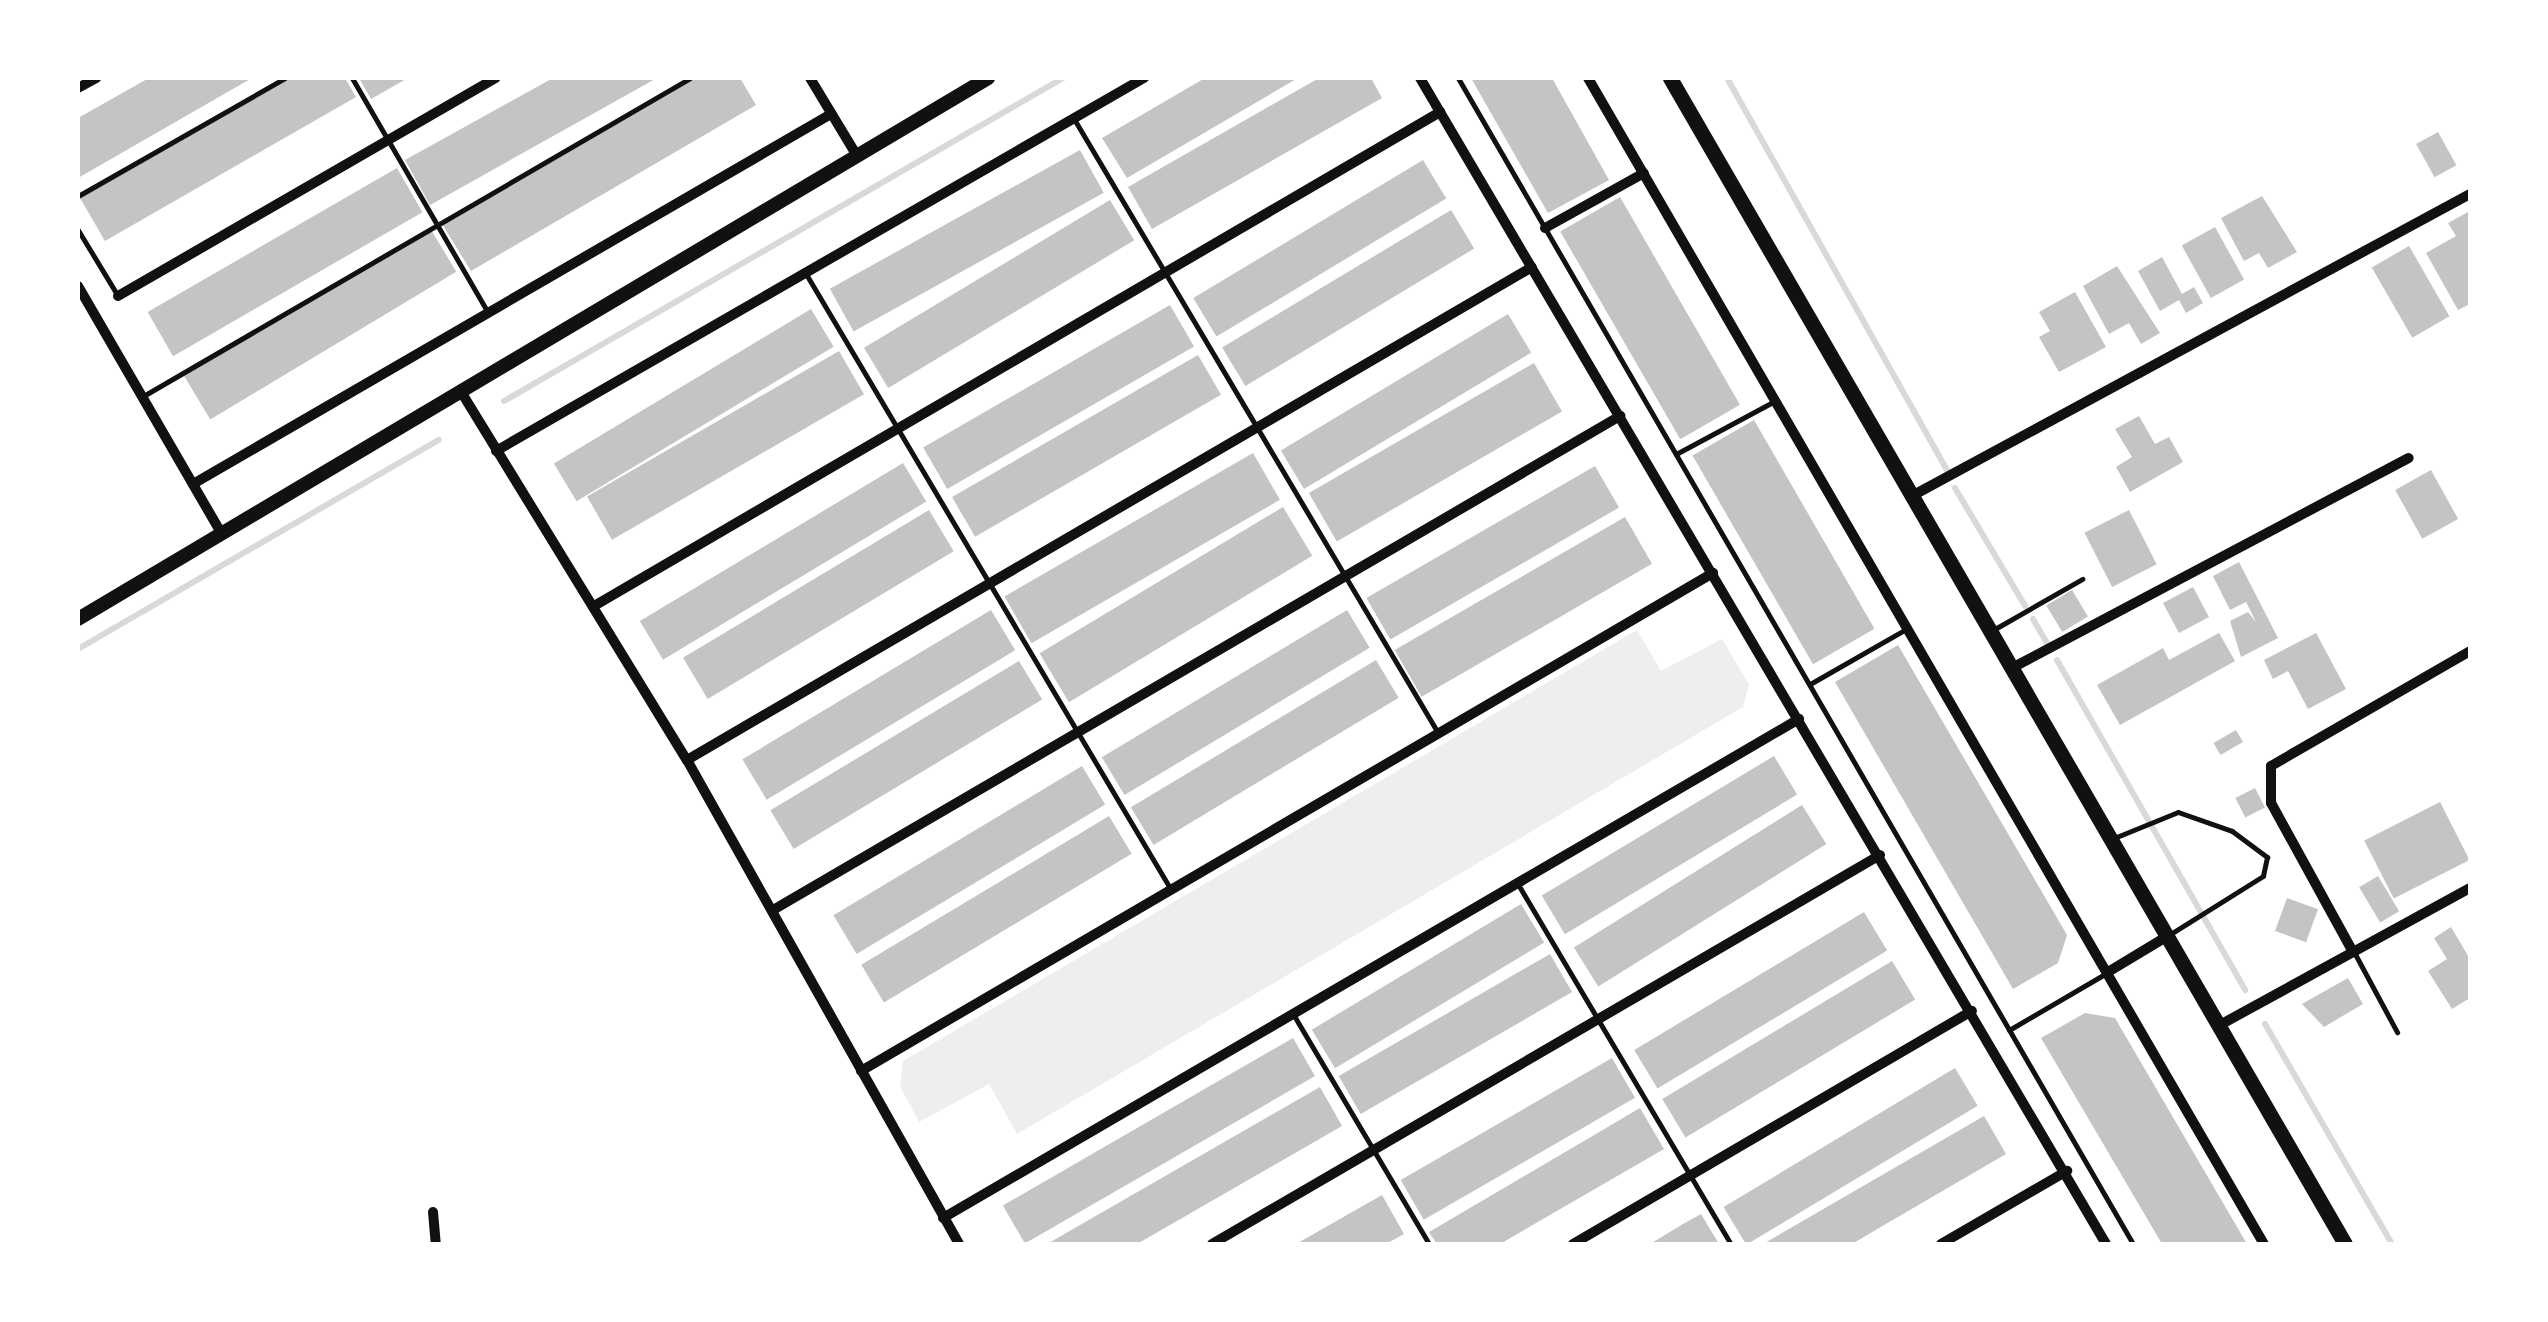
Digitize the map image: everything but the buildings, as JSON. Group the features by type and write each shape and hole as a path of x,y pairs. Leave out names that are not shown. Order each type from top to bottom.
{"main road":[{"path":"1670,78 1986,634 2344,1244"}],"street":[{"path":"78,88 96,78"},
{"path":"118,296 496,78"},
{"path":"810,78 857,156"},
{"path":"78,619 220,531 988,78"},
{"path":"496,451 1144,78"},
{"path":"1420,78 2067,1171 2106,1244"},
{"path":"1588,78 2264,1244"},
{"path":"594,606 1440,112"},
{"path":"193,484 831,114"},
{"path":"1545,228 1644,173"},
{"path":"1909,497 2470,194"},
{"path":"687,760 1532,267"},
{"path":"78,286 220,531"},
{"path":"460,390 687,760 959,1244"},
{"path":"773,910 1620,416"},
{"path":"2009,669 2409,458"},
{"path":"861,1071 1713,574"},
{"path":"2353,952 2271,803 2272,766 2470,651"},
{"path":"944,1218 1799,718"},
{"path":"1212,1244 1880,855"},
{"path":"2218,1026 2470,888"},
{"path":"2108,972 2166,937"},
{"path":"1572,1244 1972,1011"},
{"path":"1940,1244 2067,1171"},
{"path":"434,1212 436,1244"}],"lane":[{"path":"78,196 284,78"},
{"path":"352,78 487,311"},
{"path":"142,397 690,78"},
{"path":"1458,78 2134,1244"},
{"path":"1074,119 1438,734"},
{"path":"78,230 118,296"},
{"path":"805,271 1171,890"},
{"path":"1676,454 1775,400"},
{"path":"1986,634 2082,579"},
{"path":"1810,684 1906,629"},
{"path":"2110,840 2160,813 2232,831 2266,856 2263,876 2166,937"},
{"path":"1517,883 1732,1244"},
{"path":"2353,952 2397,1032"},
{"path":"2009,1030 2108,972"},
{"path":"1293,1014 1429,1244"}],"shaded area":[{"path":"1637,630 1661,671 1722,639 1749,684 1743,707 1017,1134 989,1084 919,1122 900,1086 903,1061"}],"waterway":[{"path":"504,401 1063,78"},
{"path":"1727,78 1947,470"},
{"path":"78,649 439,440"},
{"path":"1955,488 2025,606"},
{"path":"2033,619 2047,643"},
{"path":"2057,660 2245,990"},
{"path":"2265,1024 2392,1244"}]}
